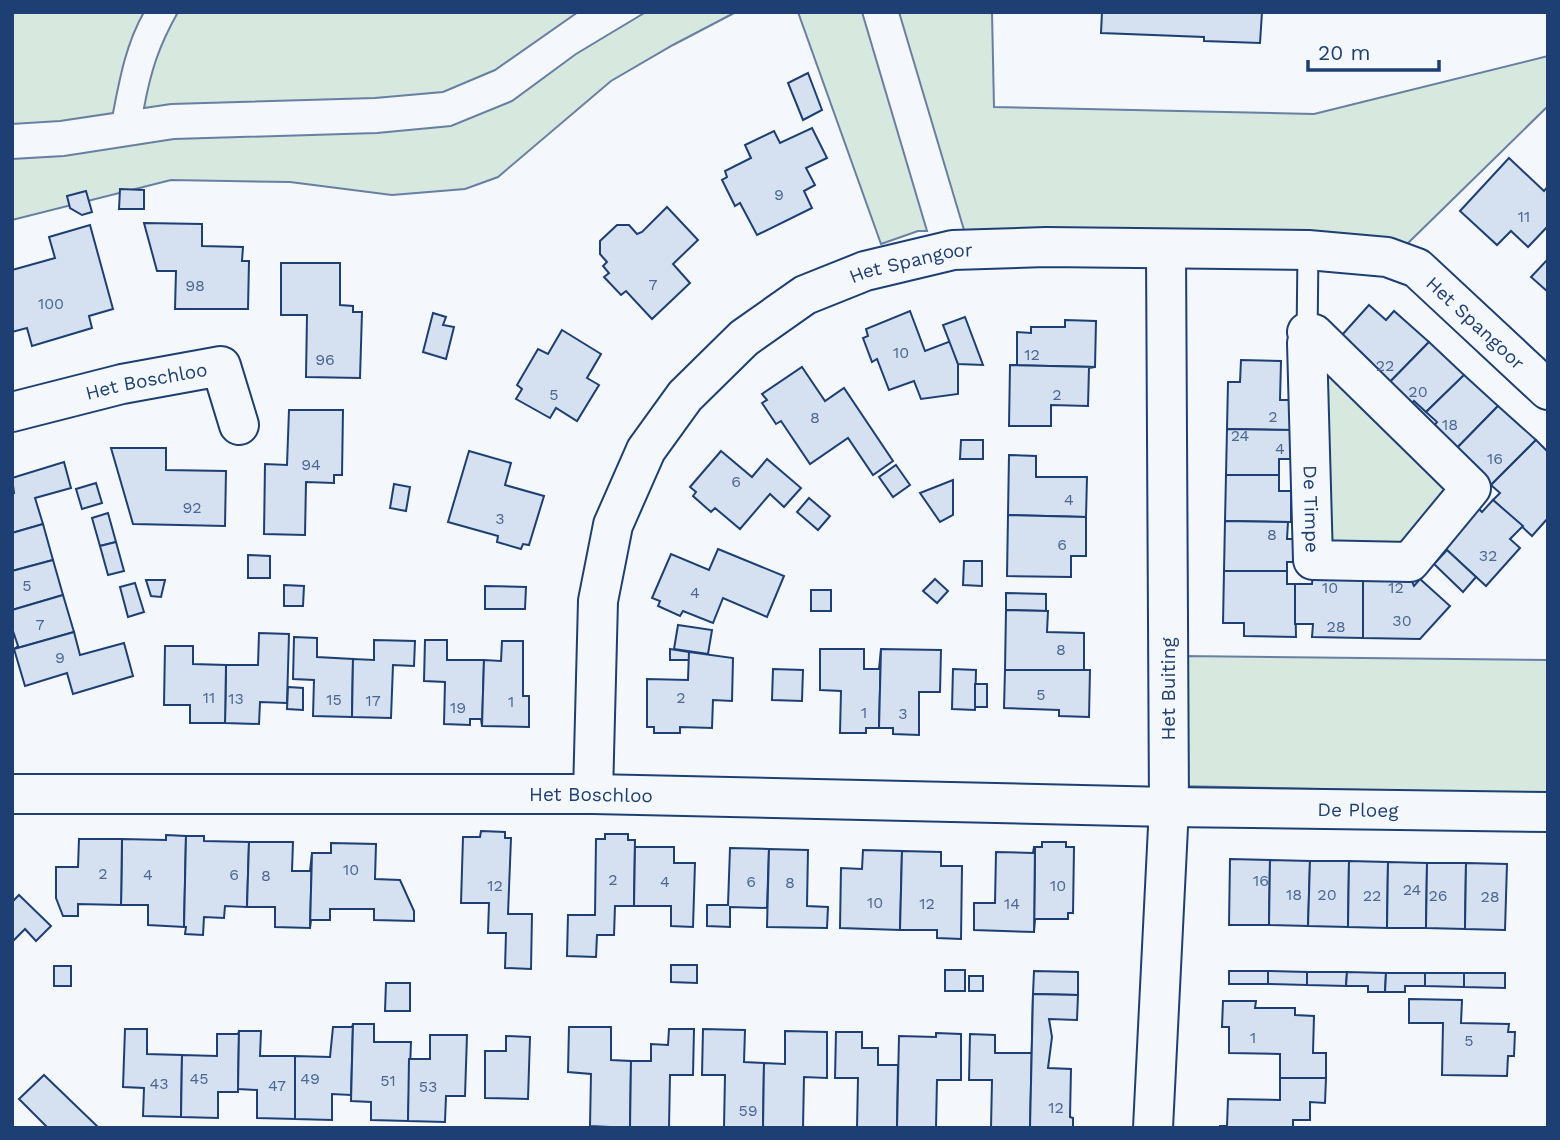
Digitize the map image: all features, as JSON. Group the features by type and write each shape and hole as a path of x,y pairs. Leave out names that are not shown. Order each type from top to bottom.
{"street":[{"name":"Het Spangoor","path":"593,793 598,601 613,525 646,450 685,396 744,338 806,295 865,271 953,250 1046,247 1308,250 1387,257 1417,268 1548,390"},
{"name":"Het Buiting","path":"1153,1128 1169,807 1166,250"},
{"name":"De Timpe","path":"1314,334 1471,488 1410,562 1313,561 1307,337 1314,334"},
{"name":"Het Boschloo","path":"12,412 122,384 222,366 239,425"},
{"name":"Het Boschloo","path":"12,794 593,793 1169,807"},
{"name":"De Ploeg","path":"1169,807 1548,812"}],"lane":[{"name":"De Timpe","path":"1307,337 1308,250"}],"shaded area":[{"path":"12,12 144,12 128,49 113,113 60,121 12,124"},
{"path":"178,12 578,12 495,70 443,92 375,98 171,104 144,108 156,58"},
{"path":"646,12 736,12 611,81 498,177 465,189 392,195 290,182 171,180 12,220 12,159 64,156 174,139 377,133 451,126 512,101 576,54"},
{"path":"798,12 862,12 927,231 918,231 881,244"},
{"path":"899,12 992,12 994,107 1314,114 1548,56 1548,106 1405,246 1388,239 964,230"},
{"path":"1317,354 1462,490 1407,556 1320,551"},
{"path":"1181,656 1548,660 1548,794 1177,786"}],"building":[{"path":"1102,12 1262,12 1260,43 1204,41 1204,37 1101,33"},
{"path":"808,73 822,110 803,120 788,83"},
{"path":"812,128 827,158 806,168 815,185 804,191 812,208 757,235 740,203 735,206 722,180 727,177 725,171 751,158 745,145 774,131 780,143"},
{"path":"1509,158 1544,191 1548,186 1548,226 1528,247 1511,231 1497,245 1460,211"},
{"path":"120,189 144,190 144,209 119,209"},
{"path":"86,191 92,212 82,215 70,208 67,196"},
{"path":"667,207 698,240 673,264 690,283 652,319 626,291 621,295 604,277 609,273 603,266 607,262 600,254 600,241 617,225 629,225 637,234 642,232"},
{"path":"144,223 202,224 202,246 243,247 242,261 249,261 248,309 175,309 176,271 157,271"},
{"path":"90,225 113,309 89,316 92,328 32,346 27,328 12,332 12,270 55,258 49,237"},
{"path":"1548,259 1548,292 1531,277"},
{"path":"281,263 340,263 340,305 353,306 353,312 362,312 360,378 306,377 307,315 281,315"},
{"path":"1369,305 1386,320 1394,311 1429,342 1383,389 1363,370 1371,362 1342,335"},
{"path":"910,311 925,351 951,341 958,364 958,394 921,399 914,381 889,390 877,359 872,362 863,338 868,336 866,329"},
{"path":"433,313 446,317 443,325 454,327 446,359 423,352"},
{"path":"965,317 983,365 958,364 943,325"},
{"path":"1065,320 1096,321 1095,367 1010,365 1017,365 1017,332 1031,333 1031,327 1065,327"},
{"path":"562,330 601,354 587,378 599,385 577,421 556,408 550,418 516,399 522,389 517,385 538,349 548,354"},
{"path":"1429,342 1464,375 1426,412 1414,401 1406,410 1383,389"},
{"path":"1241,360 1281,361 1280,400 1293,400 1293,430 1227,429 1228,382 1240,382"},
{"path":"1010,365 1095,367 1089,368 1088,406 1051,405 1051,426 1009,426"},
{"path":"802,367 825,401 844,388 893,461 873,475 848,438 810,464 781,421 776,424 762,403 767,400 762,394"},
{"path":"1464,375 1498,406 1452,453 1429,432 1437,422 1426,412"},
{"path":"1498,406 1536,440 1491,485 1454,451"},
{"path":"289,410 343,410 342,475 334,475 334,483 306,482 305,535 264,534 265,464 287,465"},
{"path":"1227,429 1293,430 1292,459 1279,459 1279,475 1226,475"},
{"path":"961,440 983,440 983,459 960,459"},
{"path":"1536,440 1548,452 1548,518 1532,536 1493,500 1500,493 1491,485"},
{"path":"111,448 166,448 166,470 226,471 225,526 133,524"},
{"path":"469,451 511,463 505,485 544,496 529,545 523,544 521,549 497,542 498,536 448,522"},
{"path":"721,451 752,477 767,459 801,488 784,507 770,494 740,529 715,508 711,512 693,496 696,492 690,487"},
{"path":"1009,455 1036,456 1036,477 1087,477 1086,517 1008,515"},
{"path":"64,462 71,488 35,498 43,524 12,533 12,478"},
{"path":"896,465 910,485 893,497 879,477"},
{"path":"1226,475 1279,475 1279,491 1291,491 1291,522 1225,521"},
{"path":"953,480 953,515 940,522 920,493"},
{"path":"96,483 102,503 82,509 76,489"},
{"path":"394,484 410,487 406,511 390,508"},
{"path":"809,498 830,516 818,530 797,512"},
{"path":"1493,500 1523,526 1510,539 1520,548 1486,586 1437,541 1473,503 1482,512"},
{"path":"108,513 116,542 100,546 92,518"},
{"path":"1008,515 1086,517 1086,556 1071,556 1071,577 1007,576"},
{"path":"1225,521 1288,522 1287,539 1298,539 1296,562 1287,562 1287,571 1224,571"},
{"path":"43,524 53,560 12,571 12,533"},
{"path":"116,542 124,571 108,575 100,546"},
{"path":"718,549 784,576 767,617 723,598 713,623 683,611 680,616 658,606 660,601 652,598 671,554 709,570"},
{"path":"1447,550 1476,577 1463,592 1434,564"},
{"path":"248,555 270,556 270,578 248,578"},
{"path":"53,560 63,595 12,610 12,571"},
{"path":"964,561 982,561 982,586 963,585"},
{"path":"1224,571 1287,571 1287,584 1295,584 1296,637 1244,636 1244,623 1223,623"},
{"path":"1313,571 1363,572 1363,638 1312,637 1313,624 1295,624 1295,584 1312,584"},
{"path":"1363,572 1408,573 1414,586 1420,579 1450,606 1420,639 1363,638"},
{"path":"935,579 948,591 937,603 923,591"},
{"path":"146,580 165,580 161,597 151,596"},
{"path":"135,583 144,612 128,617 120,587"},
{"path":"284,585 304,586 303,606 284,606"},
{"path":"485,586 526,587 525,609 485,609"},
{"path":"811,590 831,590 831,611 811,611"},
{"path":"1006,593 1046,594 1046,611 1006,610"},
{"path":"63,595 74,632 14,649 18,646 12,628 12,610"},
{"path":"1006,610 1048,611 1047,632 1084,633 1084,670 1005,670"},
{"path":"678,625 712,630 708,654 674,649"},
{"path":"74,632 80,655 124,643 133,676 73,694 67,673 25,686 14,649"},
{"path":"259,633 289,634 287,703 260,702 259,724 225,723 226,665 258,665"},
{"path":"294,637 317,638 317,657 353,659 352,717 313,716 314,680 293,679"},
{"path":"374,640 415,641 414,666 393,665 391,718 352,717 353,659 374,660"},
{"path":"425,640 447,640 447,660 484,660 482,726 481,719 470,719 470,725 444,724 445,682 424,681"},
{"path":"502,641 523,641 523,696 529,696 529,727 482,726 484,660 501,661"},
{"path":"165,646 193,646 193,664 226,665 225,723 190,723 190,705 164,705"},
{"path":"670,649 689,652 689,660 670,660"},
{"path":"820,649 864,649 864,669 879,669 881,649 879,728 866,728 866,733 840,733 841,691 820,690"},
{"path":"881,649 941,650 940,692 919,692 919,735 893,734 893,728 879,728"},
{"path":"689,652 733,658 732,701 713,700 712,728 680,727 680,733 654,733 654,727 647,727 647,679 688,680"},
{"path":"773,669 803,670 802,701 772,700"},
{"path":"953,669 976,670 975,710 952,709"},
{"path":"1005,670 1090,670 1089,717 1059,716 1059,710 1004,708"},
{"path":"975,684 987,684 987,707 975,707"},
{"path":"288,687 303,688 303,710 287,709"},
{"path":"481,831 505,832 505,838 511,838 508,914 532,914 531,969 505,968 506,933 488,933 489,903 461,903 463,837 480,837"},
{"path":"605,834 628,834 628,840 635,840 634,906 615,906 614,935 597,935 596,957 567,956 568,915 595,915 596,839 605,839"},
{"path":"166,835 186,836 184,927 148,925 148,905 121,905 122,839 166,840"},
{"path":"186,836 204,836 204,841 249,842 247,907 225,906 224,918 204,917 203,935 185,934"},
{"path":"79,839 122,839 121,905 78,904 78,916 63,916 56,898 56,867 78,867"},
{"path":"249,842 293,842 292,871 310,871 312,853 310,928 275,927 275,907 247,907"},
{"path":"1042,842 1066,842 1066,847 1074,847 1073,913 1068,913 1068,919 1035,919 1034,932 1035,847 1042,847"},
{"path":"331,843 376,844 375,879 400,880 414,911 414,921 374,920 374,909 330,909 330,920 311,920 310,928 312,853 331,853"},
{"path":"635,847 674,847 674,863 695,863 693,927 671,926 671,906 634,906"},
{"path":"1034,847 1034,932 974,930 974,903 995,903 996,852 1033,853"},
{"path":"730,848 769,849 767,908 730,907 730,927 707,926 707,905 728,905"},
{"path":"769,849 808,850 807,906 828,907 827,928 767,927"},
{"path":"863,850 902,851 900,930 840,928 841,868 862,869"},
{"path":"902,851 941,852 941,866 962,866 961,939 937,938 937,930 900,930"},
{"path":"1230,859 1270,860 1269,925 1229,925"},
{"path":"1270,860 1310,861 1308,926 1269,925"},
{"path":"1310,861 1349,861 1348,927 1308,926"},
{"path":"1349,861 1388,862 1387,928 1348,927"},
{"path":"1388,862 1427,863 1426,928 1387,928"},
{"path":"1427,863 1466,863 1465,929 1426,928"},
{"path":"1466,863 1507,864 1505,930 1465,929"},
{"path":"19,895 51,926 36,941 25,929 12,942 12,902"},
{"path":"671,965 697,965 697,983 671,982"},
{"path":"54,966 71,966 71,986 54,986"},
{"path":"945,970 965,970 965,991 945,991"},
{"path":"1034,971 1078,972 1078,995 1033,994"},
{"path":"1229,971 1268,971 1268,984 1229,984"},
{"path":"1268,971 1307,972 1307,985 1268,984"},
{"path":"1307,972 1347,972 1346,986 1307,985"},
{"path":"1347,972 1386,973 1385,992 1368,992 1368,986 1346,986"},
{"path":"1386,973 1425,973 1425,986 1405,986 1405,992 1385,992"},
{"path":"1425,973 1464,973 1464,987 1425,986"},
{"path":"1464,973 1505,973 1505,988 1464,987"},
{"path":"969,976 983,976 983,991 969,991"},
{"path":"386,983 410,983 410,1011 385,1011"},
{"path":"1033,994 1078,995 1077,1020 1049,1019 1052,1037 1048,1068 1071,1069 1070,1117 1073,1118 1073,1128 1030,1128"},
{"path":"1409,999 1462,1000 1461,1023 1509,1024 1508,1032 1515,1032 1514,1056 1508,1056 1507,1076 1442,1075 1443,1023 1409,1023"},
{"path":"1223,1001 1256,1001 1255,1008 1295,1008 1295,1015 1314,1016 1313,1053 1326,1053 1326,1078 1280,1078 1280,1054 1229,1053 1229,1027 1222,1027"},
{"path":"353,1024 351,1095 332,1094 332,1120 295,1119 295,1056 330,1057 333,1027 352,1027"},
{"path":"353,1024 374,1024 374,1042 411,1042 408,1121 371,1120 371,1102 351,1101"},
{"path":"569,1027 611,1027 611,1060 631,1061 630,1128 590,1126 591,1074 568,1072"},
{"path":"125,1029 147,1029 147,1054 182,1055 181,1117 143,1116 144,1088 123,1087"},
{"path":"669,1029 694,1029 693,1075 670,1075 669,1127 630,1128 631,1061 651,1061 651,1044 668,1045"},
{"path":"703,1029 745,1030 744,1062 764,1063 763,1128 724,1128 725,1075 702,1075"},
{"path":"239,1031 238,1092 218,1092 218,1118 181,1117 182,1055 217,1056 217,1034 238,1034"},
{"path":"239,1031 261,1031 260,1056 295,1056 295,1119 257,1118 257,1090 238,1089"},
{"path":"785,1031 827,1032 827,1078 804,1077 803,1128 763,1128 764,1063 785,1064"},
{"path":"836,1032 862,1032 862,1048 878,1048 878,1065 898,1065 897,1128 857,1128 858,1078 835,1078"},
{"path":"936,1033 961,1034 961,1080 937,1080 936,1128 897,1128 899,1036 936,1037"},
{"path":"970,1034 995,1035 995,1053 1032,1053 1030,1128 991,1128 992,1080 969,1080"},
{"path":"430,1035 467,1035 465,1096 446,1096 445,1122 408,1121 409,1059 430,1059"},
{"path":"506,1036 530,1037 528,1099 485,1098 485,1051 506,1051"},
{"path":"44,1075 99,1128 44,1128 46,1126 19,1099"},
{"path":"1280,1078 1326,1078 1325,1103 1310,1102 1310,1120 1293,1120 1293,1128 1220,1128 1227,1126 1228,1099 1280,1100"}]}
